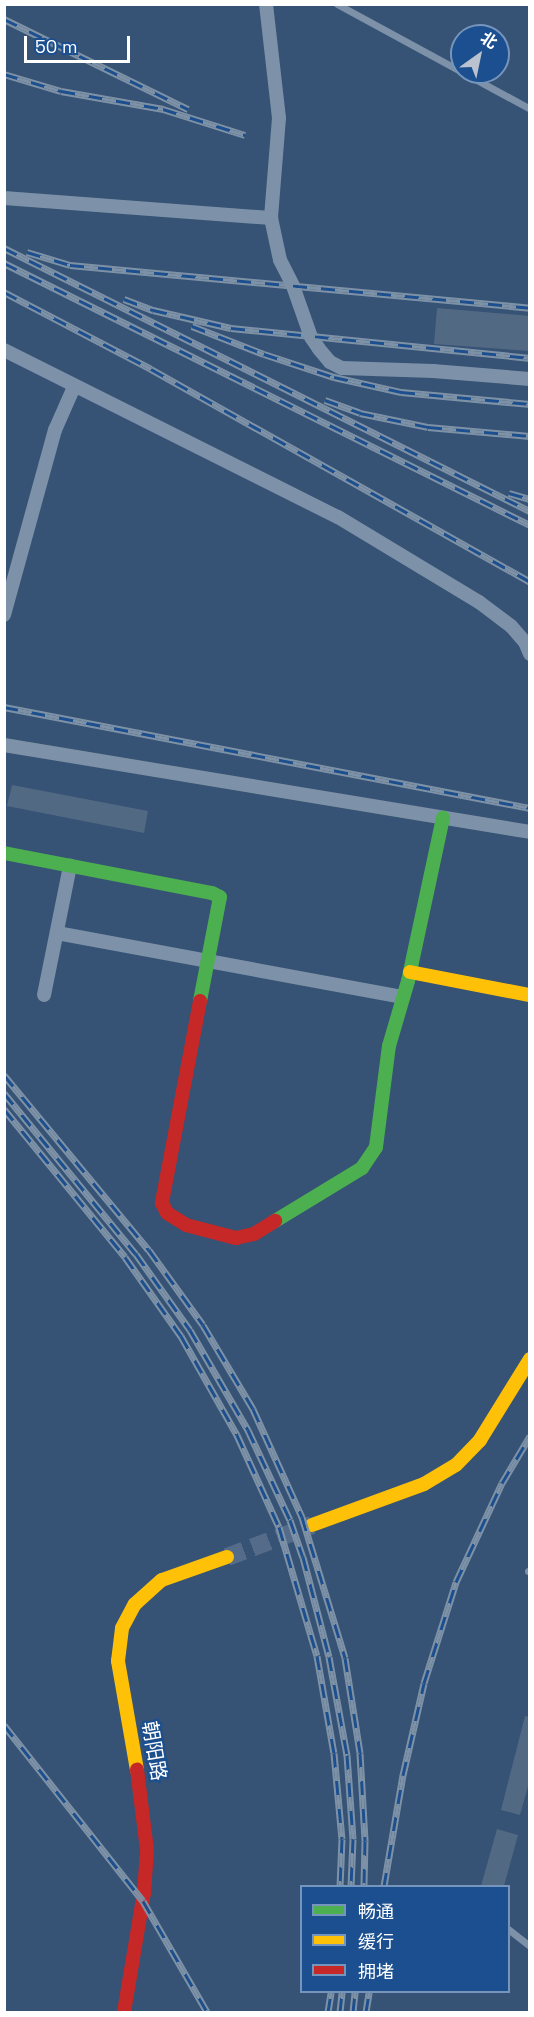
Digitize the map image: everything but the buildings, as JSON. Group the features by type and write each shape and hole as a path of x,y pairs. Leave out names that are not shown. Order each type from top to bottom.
{"street":[{"path":"266,4 279,118 271,218 280,260 293,286 311,337 330,362 342,368 433,371 530,379"},
{"path":"4,198 271,218"},
{"path":"4,350 338,517 479,602 510,626 525,642 530,654"},
{"path":"4,615 55,430 74,387"},
{"path":"4,745 530,832"},
{"path":"4,853 212,893 220,897 162,1203 167,1213 186,1225 213,1234 237,1238 254,1234 362,1168 376,1147 389,1046 410,972 443,818"},
{"path":"44,995 70,866"},
{"path":"57,933 403,997"},
{"path":"410,972 530,995"},
{"path":"312,1525 424,1484 456,1465 480,1440 530,1359"},
{"name":"朝阳路","path":"124,2013 144,1893 147,1850 143,1801 118,1661 122,1628 135,1604 162,1580 227,1557"}],"lane":[{"path":"337,4 530,109"},
{"path":"510,1931 530,1946"}],"tunnel":[{"path":"227,1557 312,1525"}],"railway":[{"path":"4,19 188,109"},
{"path":"4,74 61,91 163,109 245,135"},
{"path":"4,248 530,511"},
{"path":"27,252 70,265 530,308"},
{"path":"4,263 530,525"},
{"path":"4,292 151,369 530,582"},
{"path":"124,299 153,310 231,328 530,358"},
{"path":"192,326 264,354 334,377 401,392 530,404"},
{"path":"325,400 360,413 428,427 530,436"},
{"path":"509,493 530,499"},
{"path":"4,707 530,808"},
{"path":"4,1075 149,1250 203,1325 253,1409 302,1517 345,1658 360,1753 365,1841 364,1885"},
{"path":"4,1093 136,1254 190,1330 248,1430 290,1520 303,1557 329,1657 347,1755 353,1839 351,1885"},
{"path":"4,1109 125,1257 181,1336 237,1435 279,1527 317,1656 334,1753 342,1839 340,1885"},
{"path":"384,1885 403,1775 424,1683 456,1582 502,1483 530,1436"},
{"path":"4,1725 143,1901 207,2012"},
{"path":"328,2012 331,1993"},
{"path":"340,2012 342,1993"},
{"path":"353,2012 355,1993"},
{"path":"366,2012 369,1993"}],"traffic: fast":[{"path":"275,1221 362,1168 376,1147 389,1046 408,981 443,818"},
{"path":"4,853 212,893 220,897 200,1001"}],"traffic: slow":[{"path":"410,972 530,995"},
{"path":"312,1525 424,1484 456,1465 480,1440 530,1359"},
{"path":"137,1770 118,1661 122,1628 135,1604 162,1580 227,1557"}],"traffic: jam":[{"path":"200,1001 162,1203 167,1213 186,1225 236,1238 254,1234 275,1221"},
{"path":"124,2012 144,1893 147,1850 137,1770"}]}
